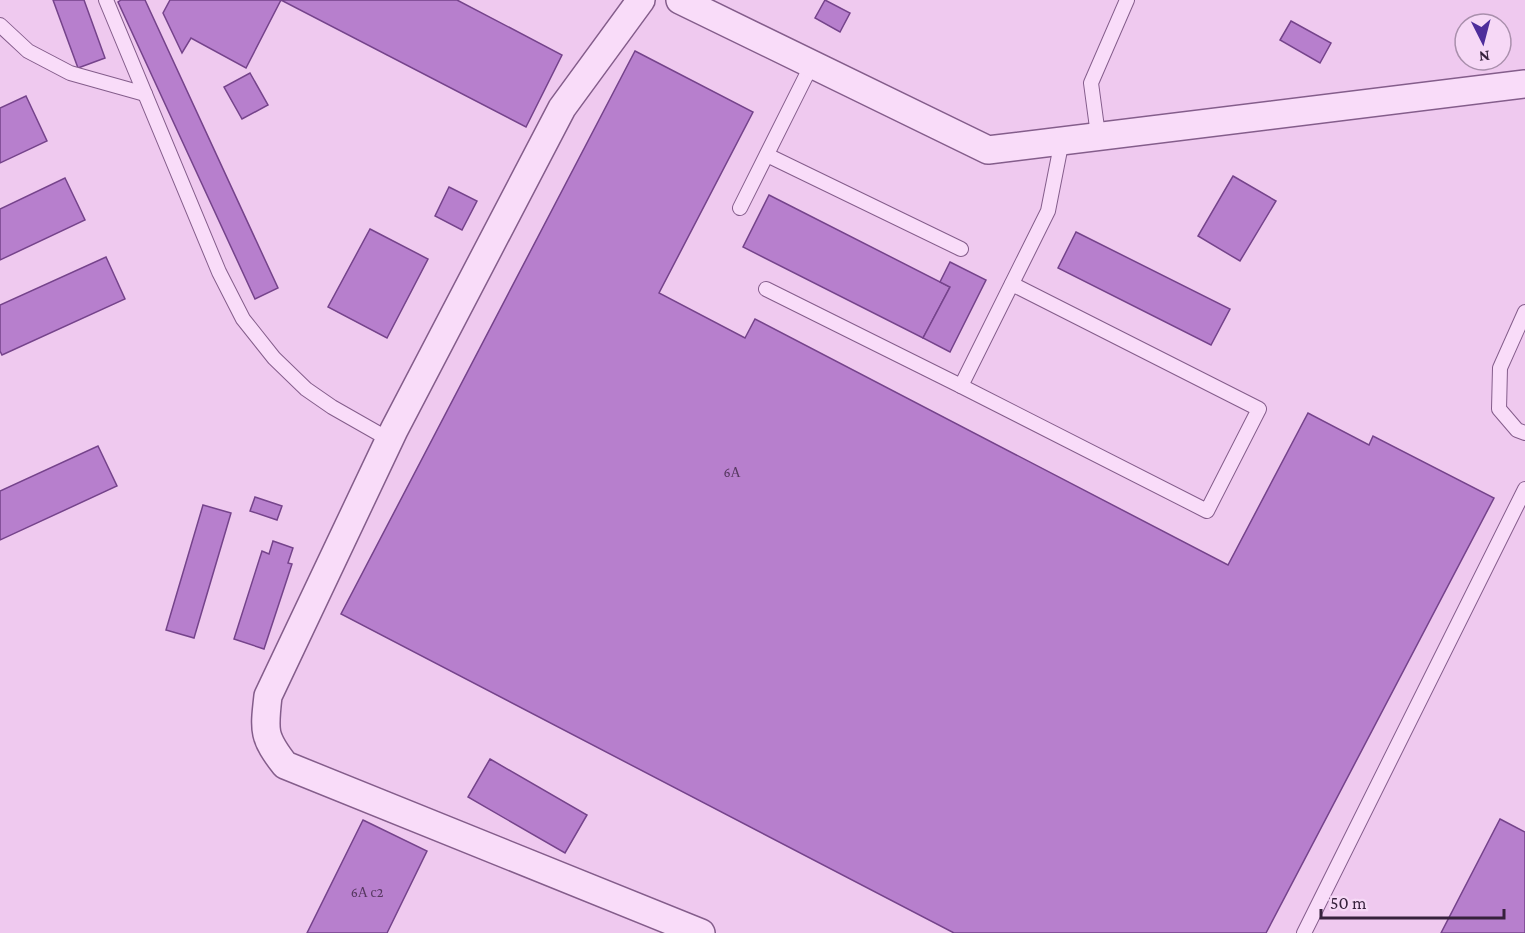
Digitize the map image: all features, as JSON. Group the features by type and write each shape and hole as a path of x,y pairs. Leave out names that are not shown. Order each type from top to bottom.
{"street":[{"path":"641,0 562,108 390,440 268,696 264,725 270,746 285,765 701,933"},
{"path":"680,0 988,150 1525,84"}],"lane":[{"path":"106,0 219,272 243,319 274,358 306,389 332,407 390,440"},
{"path":"1098,135 1091,83 1127,0"},
{"path":"0,25 28,51 70,73 145,94"},
{"path":"740,208 812,64"},
{"path":"961,386 1048,211 1062,140"},
{"path":"767,155 962,249"},
{"path":"766,289 1207,511 1258,409 1012,284"},
{"path":"1525,312 1500,368 1499,409 1517,430 1525,434"},
{"path":"1304,933 1525,489"}],"building":[{"path":"53,0 84,0 105,58 78,68"},
{"path":"145,0 278,288 255,299 118,2"},
{"path":"170,0 281,0 246,68 191,38 182,53 163,13"},
{"path":"281,0 457,0 562,55 526,127"},
{"path":"825,0 850,13 840,32 815,18"},
{"path":"1291,21 1331,43 1320,63 1280,40"},
{"path":"635,51 753,112 659,293 745,338 755,319 1228,565 1308,413 1369,445 1373,436 1494,498 1266,933 954,933 341,614"},
{"path":"250,73 268,105 242,119 224,87"},
{"path":"26,96 47,141 0,163 0,108"},
{"path":"1233,176 1276,201 1240,261 1198,236"},
{"path":"65,178 85,220 0,260 0,209"},
{"path":"449,187 477,201 462,230 435,216"},
{"path":"769,195 950,287 923,338 743,247"},
{"path":"370,229 428,259 387,338 328,307"},
{"path":"1076,232 1230,309 1211,345 1058,268"},
{"path":"106,257 125,299 2,355 0,351 0,305"},
{"path":"950,262 986,280 950,352 923,338 950,287 940,282"},
{"path":"98,446 117,486 0,540 0,491"},
{"path":"255,497 282,506 277,520 250,511"},
{"path":"203,505 231,513 194,638 166,630"},
{"path":"273,541 293,548 288,563 292,564 264,649 234,639 262,551 269,554"},
{"path":"490,759 587,815 565,853 468,797"},
{"path":"1500,819 1525,832 1525,933 1441,933"},
{"path":"363,820 427,851 387,933 307,933"}]}
